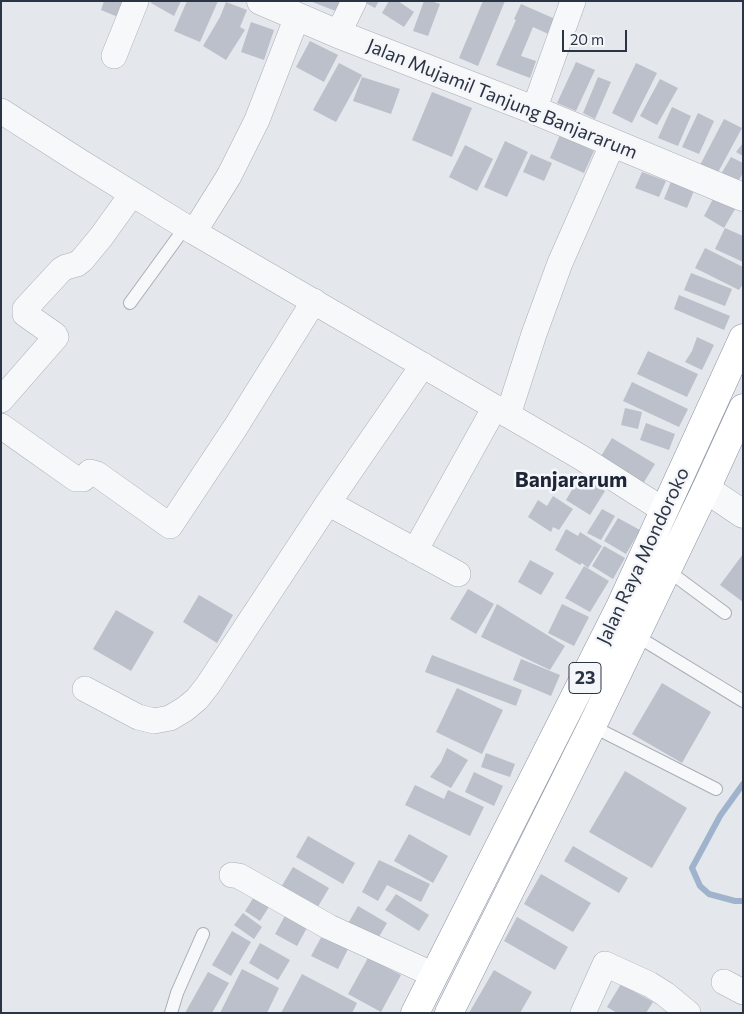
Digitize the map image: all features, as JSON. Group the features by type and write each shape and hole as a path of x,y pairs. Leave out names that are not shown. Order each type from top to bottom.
{"highway":[{"name":"Jalan Raya Mondoroko","path":"415,1013 620,607 743,338"},
{"name":"Jalan Raya Mondoroko","path":"449,1013 592,726 743,408"}],"street":[{"path":"114,56 136,1"},
{"name":"Jalan Mujamil Tanjung Banjararum","path":"261,1 338,34 534,110 743,197"},
{"path":"338,34 354,1"},
{"path":"534,110 574,1"},
{"path":"190,229 229,176 257,120 297,17"},
{"path":"1,111 190,229 582,458 665,511"},
{"path":"416,552 502,411 534,334 560,264 613,143"},
{"path":"1,400 56,337 25,314 25,309 61,270 82,260 102,237 132,194"},
{"path":"1,426 76,479 83,479 90,472 97,474 166,532 235,428 314,301"},
{"path":"85,689 138,717 154,721 170,718 197,699 423,365"},
{"path":"706,489 743,514"},
{"path":"328,503 458,574"},
{"path":"232,875 239,876 329,927 434,975"},
{"path":"583,1013 605,964 650,984 688,1013"}],"lane":[{"path":"130,303 190,229"},
{"path":"667,570 725,613"},
{"path":"635,635 743,702"},
{"path":"592,726 716,790"},
{"path":"172,1013 177,993 203,934"}],"building":[{"path":"104,1 124,1 118,17 101,10"},
{"path":"152,1 181,1 174,16 151,3"},
{"path":"187,1 218,1 200,42 174,31"},
{"path":"310,1 342,1 338,12"},
{"path":"362,1 379,1 375,8"},
{"path":"389,1 398,1 414,12 404,27 382,13"},
{"path":"424,1 440,4 428,36 413,31"},
{"path":"483,1 505,1 478,66 459,58"},
{"path":"226,2 247,10 240,27 245,30 226,60 203,46 220,17"},
{"path":"521,4 562,22 555,37 533,27 521,56 536,61 530,78 496,65"},
{"path":"251,22 274,30 264,60 241,52"},
{"path":"310,41 338,55 324,82 296,67"},
{"path":"576,62 595,70 576,111 557,103"},
{"path":"339,63 362,75 336,122 313,110"},
{"path":"636,63 657,73 632,123 612,113"},
{"path":"362,77 400,89 391,114 353,101"},
{"path":"598,77 611,82 595,119 583,113"},
{"path":"660,79 678,88 657,125 640,116"},
{"path":"432,92 472,108 452,157 412,140"},
{"path":"672,107 691,116 678,146 658,138"},
{"path":"698,113 714,121 699,154 682,147"},
{"path":"724,119 742,128 716,176 699,167"},
{"path":"560,135 594,151 584,173 550,158"},
{"path":"505,141 528,152 507,197 484,187"},
{"path":"743,143 743,156 736,152"},
{"path":"465,145 493,159 477,191 449,177"},
{"path":"531,154 552,163 544,181 523,172"},
{"path":"731,157 743,163 743,173 737,183 721,174"},
{"path":"642,172 666,181 659,197 635,188"},
{"path":"672,179 695,188 687,208 664,199"},
{"path":"714,197 735,209 724,228 704,216"},
{"path":"725,228 743,236 743,262 715,249"},
{"path":"705,248 743,267 743,284 739,290 695,268"},
{"path":"691,273 732,289 725,306 684,290"},
{"path":"679,295 730,316 724,330 674,309"},
{"path":"697,337 714,345 702,370 685,362 692,351"},
{"path":"648,351 698,374 687,397 637,374"},
{"path":"632,382 688,409 679,427 623,401"},
{"path":"625,408 642,412 638,429 621,425"},
{"path":"646,423 675,434 669,450 640,440"},
{"path":"612,438 655,464 641,487 598,461"},
{"path":"580,476 605,491 590,515 566,500"},
{"path":"553,496 573,509 559,530 553,527 551,532 528,517 538,500 547,506"},
{"path":"602,509 615,516 601,540 587,533"},
{"path":"618,518 640,530 626,554 604,541"},
{"path":"566,529 578,536 580,532 602,546 588,568 582,563 580,565 555,550"},
{"path":"604,546 625,558 613,579 592,566"},
{"path":"743,554 743,602 720,585"},
{"path":"530,560 554,573 541,595 518,582"},
{"path":"584,566 609,581 590,612 565,598"},
{"path":"468,589 494,604 476,634 450,619"},
{"path":"199,595 233,615 217,643 183,622"},
{"path":"497,604 565,646 550,670 481,637"},
{"path":"562,604 589,617 574,646 548,633"},
{"path":"116,610 154,632 131,671 93,649"},
{"path":"432,655 522,690 516,706 425,672"},
{"path":"521,659 560,675 551,696 513,680"},
{"path":"662,683 711,712 682,763 632,734"},
{"path":"457,688 503,710 482,754 436,732"},
{"path":"447,748 468,760 451,788 430,777 441,762"},
{"path":"486,753 515,764 510,777 481,767"},
{"path":"625,771 687,808 652,868 589,832"},
{"path":"474,772 503,786 494,806 465,792"},
{"path":"415,785 444,799 448,790 484,807 470,836 405,805"},
{"path":"409,834 448,856 433,883 394,861"},
{"path":"308,836 355,863 343,884 296,857"},
{"path":"573,846 628,878 619,893 564,861"},
{"path":"379,860 430,884 421,902 387,885 378,901 362,892"},
{"path":"293,867 329,888 316,910 280,889"},
{"path":"541,874 591,903 573,932 524,904"},
{"path":"257,892 272,902 260,921 245,911"},
{"path":"396,894 429,915 419,931 385,910"},
{"path":"358,906 387,923 375,944 346,927"},
{"path":"243,913 262,927 254,939 234,925"},
{"path":"286,914 308,926 297,946 275,934"},
{"path":"517,917 568,947 555,970 504,941"},
{"path":"232,931 251,942 231,976 212,965"},
{"path":"324,932 350,945 338,969 311,956"},
{"path":"260,943 290,960 278,980 249,963"},
{"path":"368,958 401,975 381,1012 348,994"},
{"path":"242,969 279,988 267,1013 220,1013"},
{"path":"494,970 532,992 520,1013 469,1013"},
{"path":"208,972 229,983 212,1013 185,1013"},
{"path":"302,974 357,1003 352,1013 281,1013"},
{"path":"621,984 653,1002 646,1013 617,1013 607,1007"}],"waterway":[{"path":"743,784 720,816 692,868 700,886 709,894 735,901 743,901"}],"district":[{"name":"Banjararum","path":"571,480"}]}
